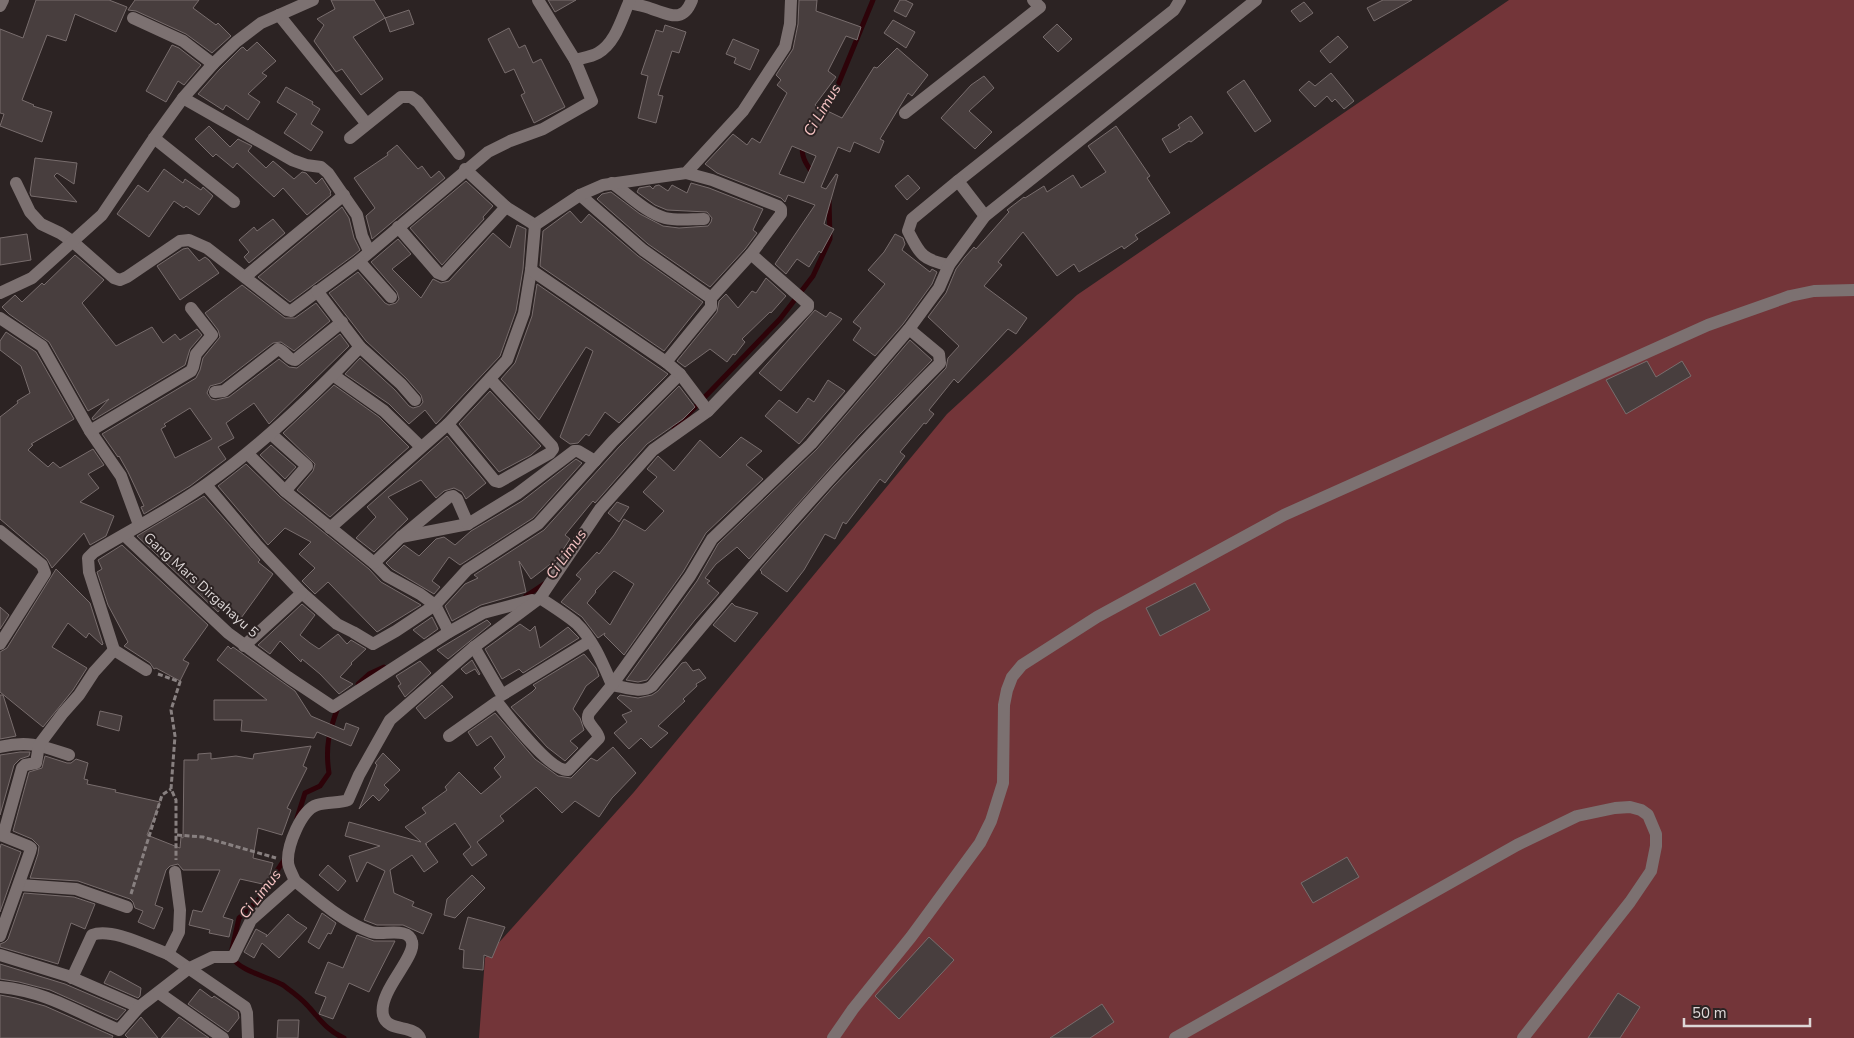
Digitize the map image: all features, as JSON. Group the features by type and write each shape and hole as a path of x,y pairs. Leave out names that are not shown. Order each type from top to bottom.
{"street":[{"path":"0,6 3,0"},
{"path":"0,293 32,278 102,215 183,98 213,64 236,42 260,23 314,0"},
{"path":"16,183 30,212 41,224 72,241 114,278 120,280 127,277 180,241 189,240 207,248 287,310 291,311 358,261 488,152 510,141 543,129 592,101 575,60 538,0"},
{"path":"575,60 597,54 606,47 614,36 630,1 672,16 682,15 688,10 692,0"},
{"path":"686,173 743,111 785,48 790,24 791,0"},
{"path":"949,265 932,262 918,251 908,231 912,219 1174,10 1180,0"},
{"path":"474,647 500,699 525,738 559,769 568,770 599,738 598,734 588,723 587,717 690,576 712,539 811,444 910,329 939,288 949,265 986,216 1256,0"},
{"path":"905,113 1041,2"},
{"path":"279,15 366,123"},
{"path":"133,18 183,41 213,64"},
{"path":"350,138 366,123 401,97 411,96 418,102 459,154"},
{"path":"183,98 292,160 306,165 321,167 328,173 357,215 362,236 369,251"},
{"path":"154,138 234,202"},
{"path":"465,170 506,206 535,226"},
{"path":"535,226 580,195 603,184 686,173 712,180 778,206 781,209 781,214 751,254 711,298 711,306 666,362"},
{"path":"958,181 986,216"},
{"path":"612,183 651,212 662,217 704,219"},
{"path":"245,277 344,195"},
{"path":"580,195 643,250 711,298"},
{"path":"398,227 438,273 443,275 506,206"},
{"path":"330,528 448,424 507,360 524,313 531,270 535,226"},
{"path":"420,1038 416,1033 391,1025 383,1017 383,1003 409,956 413,944 412,939 404,933 372,933 346,920 294,881 288,862 293,836 303,815 309,809 316,805 348,800 359,774 390,720 474,647 540,598 600,509 652,450 708,411 808,307 808,304 751,254"},
{"path":"358,261 390,297"},
{"path":"531,270 666,362 680,374 708,411"},
{"path":"833,1038 853,1008 911,937 980,843 988,828 1003,783 1004,705 1007,690 1012,677 1022,665 1097,617 1284,515 1708,325 1790,296 1814,291 1854,290"},
{"path":"317,292 360,347 401,384 415,400"},
{"path":"90,431 191,371 194,367 196,354 212,335 191,308"},
{"path":"0,318 42,346 90,431 121,476 139,525"},
{"path":"215,392 224,391 278,349 282,350 291,360 294,360 342,322"},
{"path":"612,684 640,690 646,690 652,686 772,544 908,394 940,362 939,354 910,329"},
{"path":"146,670 114,650 88,572 87,562 94,552 206,485 248,454 334,375 360,347"},
{"path":"206,485 256,544 302,593 337,624 373,644 435,605 467,570 538,524 595,461 680,374"},
{"path":"334,375 384,411 421,447"},
{"path":"448,424 495,481 502,481 553,450 552,446 490,379"},
{"path":"271,434 307,466 285,491"},
{"path":"401,537 468,524 518,494 574,451 578,451 595,461"},
{"path":"248,454 285,491 374,563 387,576 420,594 435,605 449,632 483,613 540,598"},
{"path":"374,563 449,496 457,499 468,524"},
{"path":"0,532 42,565 45,572 0,644"},
{"name":"Gang Mars Dirgahayu 5","path":"124,535 244,646 333,707 449,632"},
{"path":"244,646 302,593"},
{"path":"540,598 576,624 590,640 612,684"},
{"path":"449,736 500,699 590,640"},
{"path":"0,936 20,884 31,848 3,836 22,768 25,765 36,763 39,745 79,695 94,672 114,650"},
{"path":"0,747 18,743 39,745 69,755"},
{"path":"1175,1038 1517,845 1577,816 1615,808 1630,807 1641,810 1648,815 1656,834 1656,846 1650,871 1630,902 1523,1038"},
{"path":"168,954 179,932 180,910 175,872"},
{"path":"0,987 32,992 59,1002 119,1030 140,1007 188,969 214,957 233,957 251,920 294,881"},
{"path":"20,884 76,889 127,906"},
{"path":"72,978 92,935 98,932 109,933 168,954 245,1006 248,1013 248,1038"},
{"path":"0,955 72,978 140,1007"},
{"path":"159,993 223,1038"}],"path":[{"path":"146,670 180,682 172,710 174,736 171,789 176,800 177,835 175,872"},
{"path":"127,906 162,795 171,789"},
{"path":"177,835 203,837 288,862"}],"shaded area":[{"path":"1509,0 1854,0 1854,1038 479,1038 485,958 634,792 947,414 1077,295"}],"building":[{"path":"36,0 109,0 127,7 116,32 75,14 66,41 47,35 22,100 52,112 42,142 0,126 4,114 0,113 0,29 23,38"},
{"path":"135,0 199,0 193,8 216,25 218,23 231,36 212,53 186,34 136,11 128,10"},
{"path":"331,0 374,0 385,18 353,37 383,79 361,95 342,69 336,72 314,41 324,25 317,19 335,9"},
{"path":"548,0 576,0 555,12"},
{"path":"799,0 817,0 816,11 861,27 857,40 846,36 828,71 836,77 815,105 842,118 874,67 877,68 897,48 928,75 912,96 908,93 880,139 884,141 879,153 854,142 850,152 838,147 821,187 826,189 836,174 838,175 824,224 834,229 821,253 819,251 809,267 797,259 786,274 775,264 815,205 788,195 785,202 781,198 717,173 705,164 733,134 747,145 752,138 760,143 787,93 777,85 781,80 776,75 793,49 798,24","holes":["792,146 816,156 804,183 779,174"]},
{"path":"900,0 913,4 906,17 894,11"},
{"path":"1383,0 1412,0 1374,21 1367,8"},
{"path":"1304,2 1313,13 1300,22 1291,11"},
{"path":"409,10 414,24 390,32 385,18"},
{"path":"893,20 915,32 906,48 884,33"},
{"path":"1057,24 1072,39 1058,52 1043,37"},
{"path":"665,25 686,32 679,53 672,51 658,95 663,96 656,123 638,118 648,76 641,74 656,30 663,32"},
{"path":"509,28 519,48 525,45 533,63 541,59 565,107 534,123 521,95 525,93 514,69 505,73 488,39"},
{"path":"1338,36 1348,47 1330,63 1320,51"},
{"path":"733,39 759,50 750,70 734,63 736,58 726,54"},
{"path":"257,42 276,61 262,73 267,76 248,94 260,102 248,120 226,105 223,110 198,94 241,48 243,47 247,51"},
{"path":"172,45 179,48 201,65 184,85 178,81 166,102 146,91"},
{"path":"1331,73 1354,101 1344,109 1335,99 1332,102 1327,96 1315,107 1299,90 1309,81 1315,86"},
{"path":"984,76 994,88 969,111 992,132 975,149 941,118 971,85"},
{"path":"1244,80 1271,121 1255,132 1227,92"},
{"path":"286,87 313,102 312,104 320,109 311,124 323,132 311,151 284,133 297,114 277,102"},
{"path":"1191,116 1203,133 1170,153 1162,139 1180,128 1178,125"},
{"path":"209,126 230,147 238,139 252,146 248,151 266,168 273,161 294,179 302,172 306,173 316,184 322,178 331,195 307,215 283,188 274,197 237,163 233,168 216,154 213,157 195,139"},
{"path":"1116,126 1150,176 1147,178 1170,213 1135,235 1138,239 1124,249 1122,246 1079,272 1074,264 1057,276 1023,232 998,262 1002,265 984,286 1027,318 1016,334 1008,329 958,383 954,379 929,410 934,414 900,452 905,456 885,483 880,479 846,524 843,522 835,539 825,534 804,570 787,592 761,573 760,570 834,486 946,368 948,358 959,346 928,317 946,293 956,269 965,257 974,247 976,249 1009,212 1007,210 1024,197 1044,186 1047,192 1073,175 1081,188 1106,172 1088,146"},
{"path":"397,145 418,169 422,166 431,178 439,171 445,178 372,239 366,216 375,208 354,178 388,155 387,153"},
{"path":"35,158 77,163 74,184 57,173 54,176 77,202 31,196"},
{"path":"164,169 183,183 185,179 201,190 203,187 213,196 199,215 186,206 184,208 174,201 149,237 117,214 138,185 148,192"},
{"path":"908,175 920,188 907,200 895,186"},
{"path":"466,181 493,206 483,217 484,219 442,265 410,228"},
{"path":"691,183 763,209 753,230 757,233 710,287 648,244 597,199 602,194 611,192 640,214 663,226 679,228 708,226 712,218 707,212 667,210 655,205 637,192 639,188 650,186 653,189 659,185 668,191 672,185 687,193"},
{"path":"342,207 349,218 354,238 360,250 354,255 290,302 258,277"},
{"path":"570,211 581,223 589,214 638,256 703,302 664,351 540,266 543,231"},
{"path":"273,219 285,233 249,263 244,257 249,252 239,240 254,227 257,231"},
{"path":"517,225 526,229 523,269 516,311 500,356 436,424 425,410 409,424 389,404 345,374 360,358 395,390 409,406 413,408 420,406 423,402 421,395 406,378 366,341 329,293 358,272 385,303 389,305 396,303 399,299 397,292 371,262 398,239 411,254 392,269 421,298 433,279 441,283 449,281 493,233 510,248"},
{"path":"27,234 31,260 0,265 0,238"},
{"path":"895,234 903,238 905,244 902,250 930,272 932,269 937,272 932,284 903,324 875,356 853,340 861,328 853,322 885,284 868,270 884,252"},
{"path":"188,248 199,261 205,257 209,260 219,273 180,300 157,266 183,249"},
{"path":"75,255 104,280 82,303 116,346 152,327 163,343 175,334 180,340 197,329 202,335 190,349 185,365 93,420 92,418 109,399 88,411 49,342 2,307 15,295 22,302 42,283 44,285"},
{"path":"766,278 786,296 771,313 742,339 745,342 735,355 733,354 727,362 710,349 685,367 677,361 717,312 719,301 726,294 738,308 752,291 756,293"},
{"path":"537,284 668,374 619,423 605,412 589,436 586,434 578,443 570,444 560,437 593,351 586,347 539,420 501,379 515,363 532,316"},
{"path":"242,285 285,318 295,318 316,303 330,321 294,351 281,342 273,343 221,383 210,386 207,393 211,399 216,400 229,397 279,359 289,367 297,368 340,334 349,346 269,424 254,403 226,423 234,438 218,447 226,459 190,486 144,514 141,507 144,506 128,472 119,456 102,434 196,378 203,358 220,337 218,330 205,313","holes":["190,408 212,439 175,458 161,429 166,426 164,424"]},
{"path":"815,310 826,317 830,312 842,319 781,391 759,373"},
{"path":"6,332 36,352 74,419 31,444 33,445 28,450 48,467 53,462 60,468 93,449 104,465 88,474 99,488 80,502 114,516 106,536 90,545 84,533 52,568 47,559 0,519 0,417 18,403 17,401 30,393 21,366 0,350 0,341"},
{"path":"910,340 932,360 859,435 749,559 737,547 716,564 705,578 710,581 707,583 719,593 647,680 638,682 626,680 697,581 718,544 817,449"},
{"path":"1647,361 1656,377 1682,361 1691,376 1626,414 1606,380"},
{"path":"828,380 845,391 799,444 765,416 779,400 797,413 808,398 814,402"},
{"path":"334,385 379,417 409,447 330,517 297,490 313,471 315,464 283,433"},
{"path":"679,386 695,407 683,419 647,444 595,503 593,501 565,535 570,539 557,559 531,579 519,561 526,592 481,605 452,621 445,606 465,584 478,578 474,575 544,530 619,447"},
{"path":"490,391 541,446 531,455 499,472 459,424"},
{"path":"447,436 486,483 466,499 462,492 454,488 444,491 436,498 421,480 388,497 408,519 374,552 356,538 376,517 367,507"},
{"path":"741,437 762,451 746,465 763,479 706,533 683,572 624,655 604,635 605,633 598,638 582,617 561,602 581,579 576,575 597,552 599,554 624,519 645,531 664,511 643,492 657,477 647,469 658,456 674,471 700,440 720,458","holes":["614,571 634,584 610,625 587,603 595,591"]},
{"path":"271,445 296,467 285,479 260,455"},
{"path":"576,459 582,463 533,518 460,565 449,557 432,581 440,587 434,594 392,569 386,563 404,545 419,556 436,539 444,537 455,545 471,531 522,501"},
{"path":"246,464 280,497 369,569 381,582 421,605 377,632 328,582 315,594 302,581 315,568 299,554 311,542 285,528 268,545 218,486"},
{"path":"204,496 260,560 258,562 273,574 236,625 222,607 218,612 137,536"},
{"path":"617,502 629,507 619,522 608,513"},
{"path":"122,545 208,625 183,660 189,663 180,681 156,668 154,669 150,663 124,646 128,642 108,605 97,572 102,569 98,560"},
{"path":"56,569 90,603 103,644 89,633 86,638 68,623 52,647 87,668 73,690 43,727 0,692 0,652 7,648"},
{"path":"1195,583 1210,610 1160,636 1146,608"},
{"path":"732,603 735,606 758,613 735,642 713,625"},
{"path":"302,604 315,615 300,635 310,643 319,649 338,634 347,644 351,640 366,649 340,677 353,684 339,694 320,674 302,659 301,662 280,641 270,654 258,645"},
{"path":"0,607 9,615 0,629"},
{"path":"432,617 438,629 424,639 413,630"},
{"path":"487,620 491,624 448,659 437,650"},
{"path":"520,624 530,631 535,626 540,648 568,627 579,638 523,673 519,669 502,679 485,649"},
{"path":"228,646 231,649 233,647 295,691 311,716 344,730 346,723 359,728 351,746 317,732 314,738 241,731 242,720 214,720 214,700 267,700 217,660"},
{"path":"584,654 596,668 599,676 586,686 573,709 580,718 584,730 570,741 578,748 565,761 547,747 511,707 536,688 533,685"},
{"path":"472,660 479,675 475,669 466,674 461,669"},
{"path":"420,661 431,673 405,697 398,686 401,684 396,676"},
{"path":"686,662 693,671 699,669 706,678 696,684 697,686 683,699 685,701 658,726 668,733 651,748 641,738 629,749 614,733 627,722 622,715 632,711 617,698 620,695 638,698 652,695 658,691 682,663"},
{"path":"442,685 453,697 425,719 416,708"},
{"path":"0,695 3,695 16,736 0,739"},
{"path":"100,711 122,716 119,731 97,725"},
{"path":"495,713 535,759 558,776 571,778 591,758 597,761 613,747 636,773 612,798 599,817 575,801 562,813 536,787 500,816 504,821 477,842 487,855 472,866 463,854 471,847 455,823 425,844 427,844 438,862 424,872 412,855 390,870 394,893 414,902 412,906 432,914 423,934 403,925 377,925 364,920 385,871 367,862 357,882 349,856 380,846 345,836 349,822 421,842 405,827 426,813 422,808 447,790 445,787 459,772 481,794 501,777 494,768 505,757 491,736 477,746 468,732"},
{"path":"311,746 303,766 307,768 287,808 291,810 282,835 258,828 253,858 273,863 267,885 240,879 223,917 233,920 229,937 209,933 210,930 189,925 193,910 202,912 220,870 183,870 178,864 170,866 166,870 155,905 163,908 154,929 138,922 143,911 135,908 130,899 78,881 30,878 39,846 32,839 13,831 29,772 42,768 45,756 67,763 71,763 76,759 88,763 84,779 88,780 87,784 160,802 147,835 180,848 181,837 183,838 184,760 198,760 198,754 211,753 211,759 236,756 253,759 254,754"},
{"path":"30,752 29,756 20,759 14,765 0,815 0,755"},
{"path":"383,753 400,770 384,785 389,790 379,801 373,795 359,809 377,765 375,763"},
{"path":"1,844 21,852 0,912 0,849"},
{"path":"1347,857 1359,877 1313,903 1301,883"},
{"path":"328,865 346,881 338,891 319,875"},
{"path":"472,875 485,888 455,918 444,915 447,899"},
{"path":"24,893 74,897 95,904 85,929 71,923 58,964 0,947 0,944 8,939"},
{"path":"322,913 336,923 331,934 328,933 319,949 308,942"},
{"path":"288,914 307,928 279,958 262,943 254,958 244,952 256,929 267,935 266,937"},
{"path":"468,917 505,927 492,958 484,955 483,970 463,968 464,950 459,949"},
{"path":"357,935 374,941 395,941 369,992 349,983 333,1019 319,1014 326,997 315,993 328,962 343,968"},
{"path":"929,937 954,960 899,1019 875,996"},
{"path":"0,964 65,984 126,1010 117,1020 50,990 0,979"},
{"path":"110,971 141,988 140,996 138,998 104,983"},
{"path":"200,989 238,1012 239,1018 228,1032 188,1004"},
{"path":"1618,993 1640,1007 1620,1038 1588,1038"},
{"path":"0,995 45,1006 113,1036 112,1038 0,1038"},
{"path":"1102,1004 1114,1022 1090,1038 1050,1038"},
{"path":"141,1017 158,1038 128,1038 125,1035"},
{"path":"179,1017 209,1038 161,1038"},
{"path":"278,1020 299,1020 298,1038 277,1038"}],"waterway":[{"name":"Ci Limus","path":"819,114 833,97 873,0"},
{"name":"Ci Limus","path":"803,145 803,157 813,174"},
{"name":"Ci Limus","path":"674,429 780,319 813,276 830,239 829,200"},
{"name":"Ci Limus","path":"526,596 544,584"},
{"name":"Ci Limus","path":"358,684 369,674 384,667"},
{"name":"Ci Limus","path":"297,818 305,793 320,786 329,773 327,756 329,740 338,707"},
{"name":"Ci Limus","path":"232,949 239,918 258,900 284,860"},
{"name":"Ci Limus","path":"232,957 248,970 283,985 301,999 328,1028 344,1038"}]}
